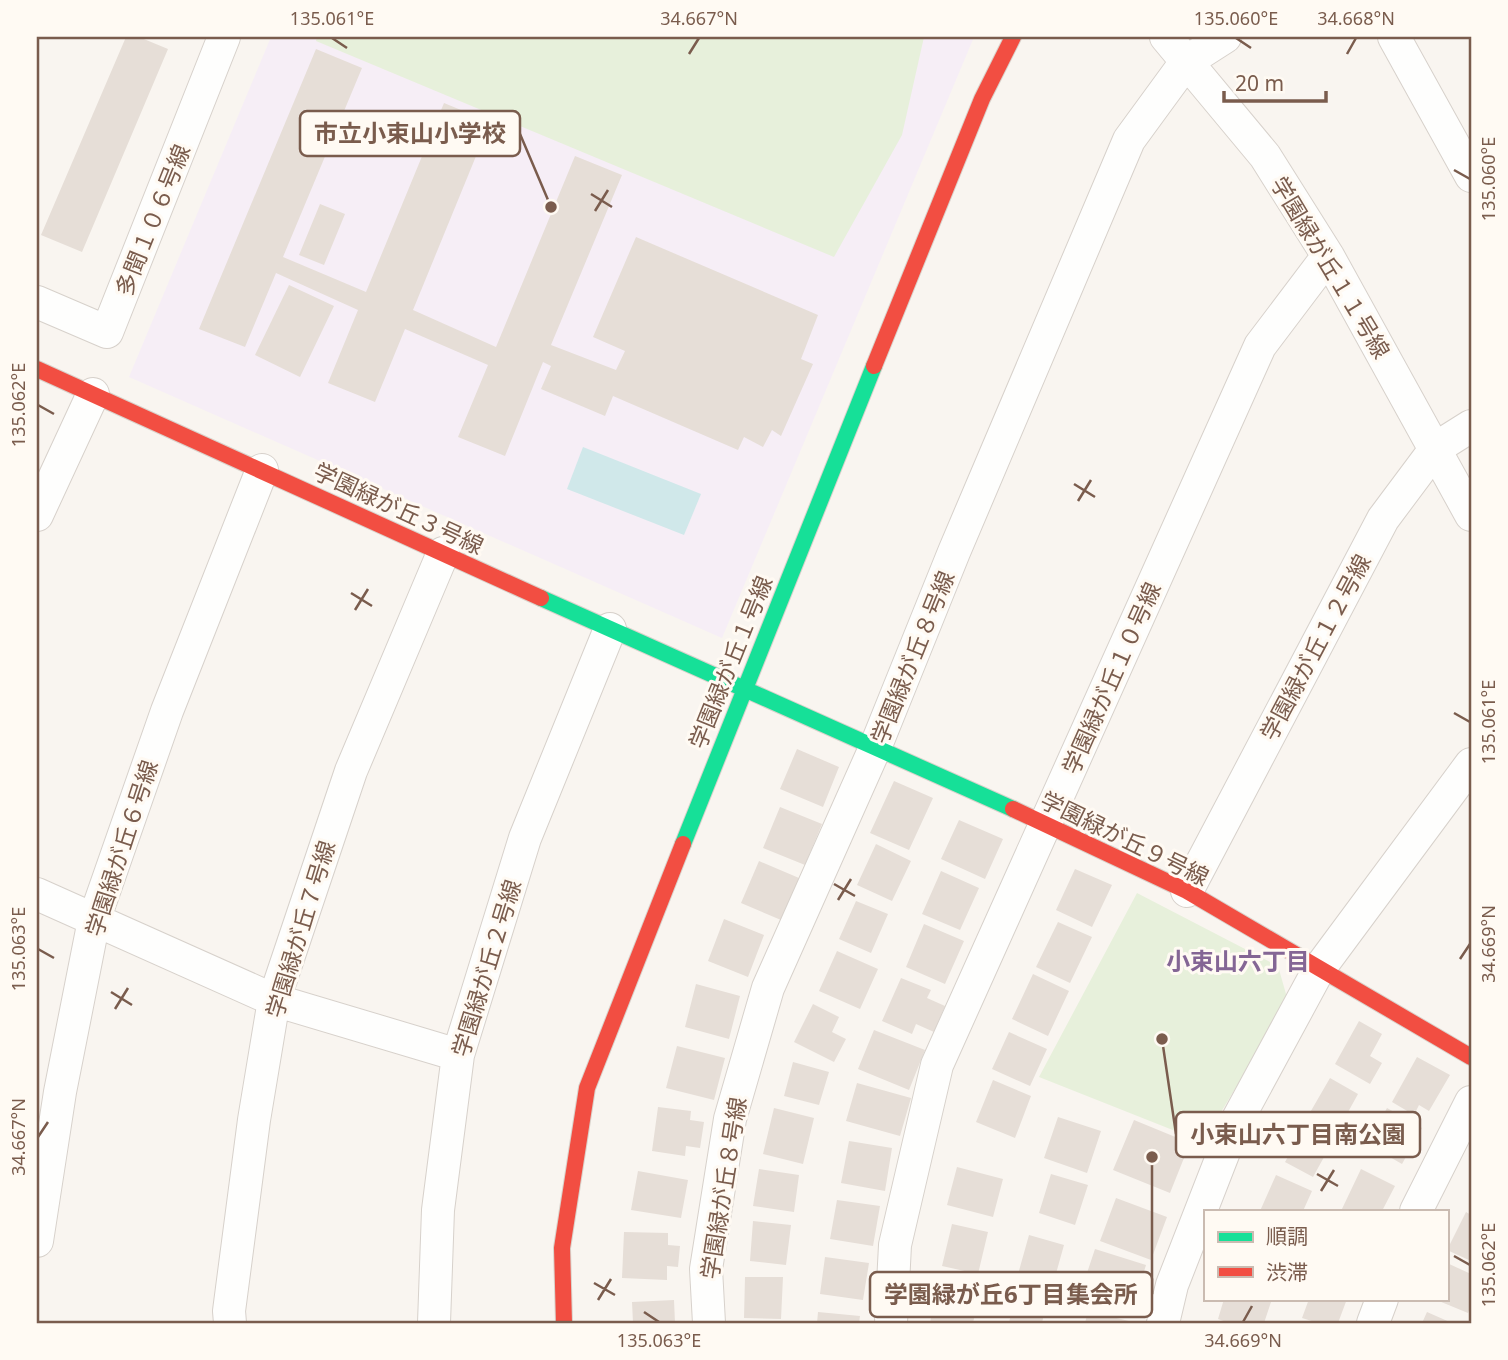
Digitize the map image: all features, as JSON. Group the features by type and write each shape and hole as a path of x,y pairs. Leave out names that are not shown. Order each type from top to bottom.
{"street":[{"name":"多聞１０６号線","path":"37,302 107,332 224,37"},
{"name":"学園緑が丘１号線","path":"564,1323 562,1248 587,1088 743,690 982,99 1013,37"},
{"name":"学園緑が丘１１号線","path":"1166,37 1265,156 1328,256 1471,515"},
{"name":"学園緑が丘８号線","path":"709,1323 706,1269 730,1119 768,988 875,748 954,552 1129,140 1186,62 1225,37"},
{"path":"1394,37 1471,176"},
{"name":"学園緑が丘１０号線","path":"891,1323 895,1245 937,1065 1261,346 1328,256"},
{"name":"学園緑が丘３号線","path":"37,369 743,690"},
{"path":"37,515 93,394"},
{"name":"学園緑が丘１２号線","path":"1187,891 1383,519 1436,448 1471,426"},
{"name":"学園緑が丘６号線","path":"37,1241 60,1092 94,920 167,711 262,470"},
{"name":"学園緑が丘７号線","path":"230,1323 229,1311 254,1120 274,1000 351,771 443,553"},
{"name":"学園緑が丘２号線","path":"434,1323 438,1210 458,1055 525,838 610,629"},
{"name":"学園緑が丘９号線","path":"743,690 1045,823 1187,891 1471,1057"},
{"path":"1163,1323 1172,1285 1234,1126 1319,969 1471,764"},
{"path":"37,894 274,1000 458,1055"},
{"path":"1417,1210 1471,1102"},
{"path":"1373,1323 1382,1300"}],"shaded area":[{"path":"271,37 974,37 722,638 129,377"}],"green space":[{"path":"317,37 924,37 902,135 834,257 316,41"},
{"path":"1137,893 1278,966 1288,1001 1203,1142 1039,1077"}],"water":[{"path":"583,447 701,494 684,535 567,489"}],"building":[{"path":"126,37 139,37 168,49 82,252 41,235"},
{"path":"316,49 362,68 283,257 366,292 444,103 490,122 413,310 496,347 575,156 622,175 551,345 616,370 625,351 593,337 636,237 818,315 801,359 813,364 781,436 772,430 763,447 744,437 738,450 613,396 605,416 541,389 551,366 543,362 505,456 458,437 488,365 405,329 375,402 328,383 358,310 276,273 245,347 199,329"},
{"path":"320,204 345,214 324,265 299,255"},
{"path":"289,285 334,306 300,377 255,355"},
{"path":"797,749 839,767 823,807 780,789"},
{"path":"894,781 933,798 909,850 870,833"},
{"path":"780,807 822,824 805,865 763,848"},
{"path":"959,820 1003,839 985,879 941,859"},
{"path":"876,844 911,861 892,901 857,885"},
{"path":"759,861 799,878 781,920 741,903"},
{"path":"1075,869 1112,885 1092,927 1056,910"},
{"path":"941,871 979,888 960,930 922,914"},
{"path":"856,901 888,914 871,953 839,939"},
{"path":"724,919 764,935 748,977 708,961"},
{"path":"1058,922 1092,937 1070,983 1036,967"},
{"path":"924,924 964,941 945,984 906,967"},
{"path":"837,951 878,969 860,1009 819,991"},
{"path":"1033,974 1069,991 1048,1036 1012,1019"},
{"path":"901,978 931,990 927,998 945,1006 934,1032 916,1024 912,1034 882,1021"},
{"path":"696,984 740,996 729,1039 685,1027"},
{"path":"813,1004 839,1017 832,1032 846,1039 834,1062 794,1042"},
{"path":"1359,1021 1382,1034 1370,1056 1382,1063 1370,1084 1335,1064"},
{"path":"874,1030 925,1050 909,1090 858,1069"},
{"path":"1009,1032 1047,1049 1030,1086 992,1069"},
{"path":"677,1046 725,1058 714,1100 666,1088"},
{"path":"1417,1057 1450,1075 1429,1111 1419,1105 1414,1115 1392,1102"},
{"path":"793,1062 829,1072 819,1105 784,1096"},
{"path":"1330,1078 1358,1094 1337,1132 1308,1116"},
{"path":"993,1080 1031,1096 1015,1138 976,1122"},
{"path":"857,1083 911,1098 900,1136 846,1121"},
{"path":"658,1107 691,1111 690,1120 704,1122 700,1148 686,1146 685,1156 652,1151"},
{"path":"774,1108 814,1118 803,1164 763,1154"},
{"path":"1387,1108 1422,1128 1402,1164 1367,1144"},
{"path":"1058,1117 1101,1131 1087,1173 1044,1158"},
{"path":"1134,1120 1190,1143 1170,1193 1113,1170"},
{"path":"1307,1123 1334,1139 1313,1177 1285,1162"},
{"path":"849,1141 892,1148 885,1191 841,1183"},
{"path":"957,1167 1003,1179 993,1217 947,1205"},
{"path":"759,1169 799,1175 794,1212 753,1206"},
{"path":"1361,1169 1395,1186 1383,1210 1341,1210"},
{"path":"638,1171 688,1180 681,1218 631,1210"},
{"path":"1051,1174 1088,1185 1075,1225 1039,1213"},
{"path":"1276,1175 1312,1191 1303,1210 1260,1210"},
{"path":"1116,1198 1167,1217 1151,1260 1100,1241"},
{"path":"837,1200 880,1206 873,1246 830,1239"},
{"path":"1466,1212 1471,1215 1471,1261 1448,1250"},
{"path":"753,1221 791,1225 786,1265 750,1261"},
{"path":"952,1224 988,1232 978,1274 942,1266"},
{"path":"624,1232 668,1233 668,1245 680,1246 678,1267 667,1266 667,1280 622,1278"},
{"path":"1029,1235 1064,1245 1050,1295 1015,1285"},
{"path":"1095,1249 1146,1265 1134,1304 1082,1288"},
{"path":"825,1257 869,1263 863,1300 820,1294"},
{"path":"1448,1263 1471,1274 1471,1306 1468,1313 1436,1300 1448,1300"},
{"path":"745,1277 783,1277 781,1319 744,1318"},
{"path":"1014,1299 1046,1305 1042,1323 1009,1323"},
{"path":"674,1300 675,1323 633,1323 632,1302"},
{"path":"1224,1300 1272,1300 1264,1323 1229,1323 1218,1319"},
{"path":"1309,1300 1347,1300 1338,1323 1318,1323 1302,1318"},
{"path":"933,1307 975,1314 973,1323 930,1323"},
{"path":"1088,1311 1133,1322 1133,1323 1085,1323"},
{"path":"818,1312 860,1316 859,1323 817,1323"},
{"path":"1427,1312 1452,1323 1422,1323"}],"traffic: fast":[{"path":"683,844 874,366"},
{"path":"541,598 1013,809"}],"traffic: jam":[{"path":"874,366 982,99 1013,37"},
{"path":"37,369 541,598"},
{"path":"1013,809 1187,891 1471,1057"},
{"path":"564,1323 562,1248 587,1088 683,844"}],"place":[{"name":"市立小束山小学校","path":"551,207"},
{"name":"小束山六丁目南公園","path":"1162,1039"},
{"name":"学園緑が丘6丁目集会所","path":"1152,1157"}],"district":[{"name":"小束山六丁目","path":"1238,960"}]}
